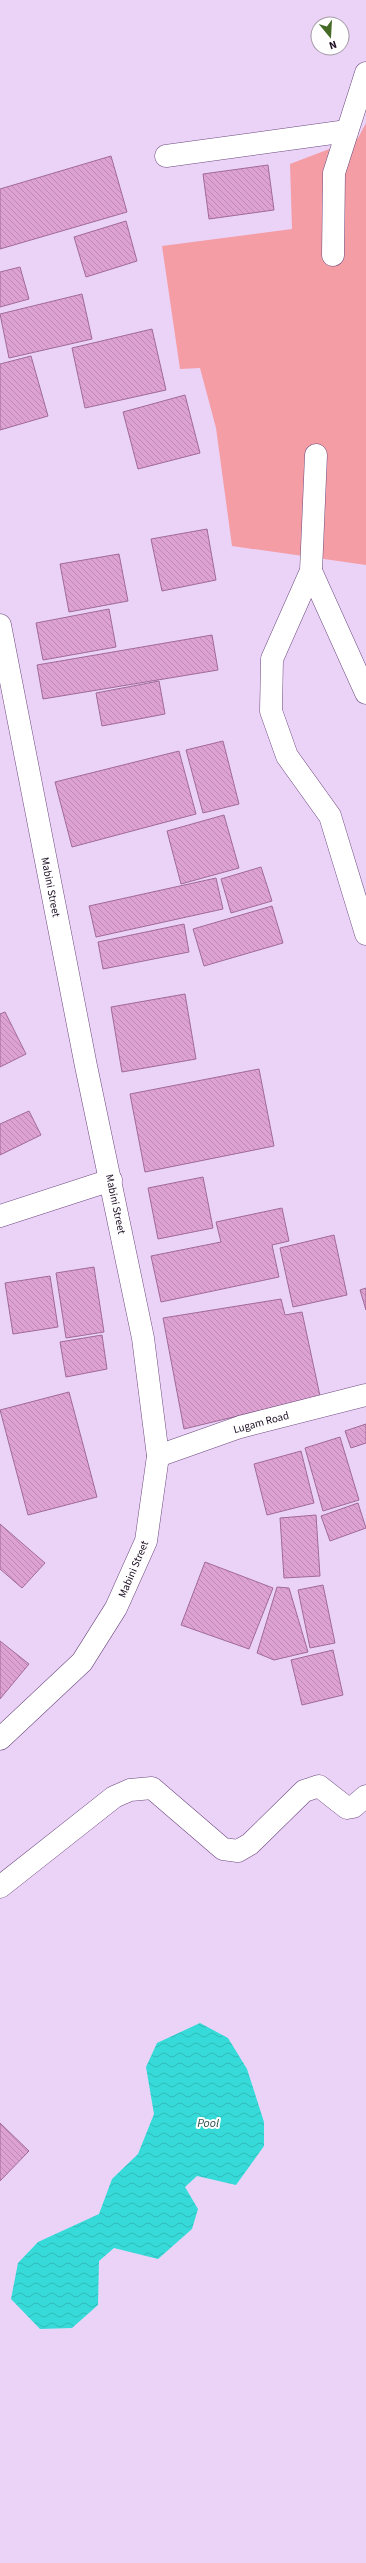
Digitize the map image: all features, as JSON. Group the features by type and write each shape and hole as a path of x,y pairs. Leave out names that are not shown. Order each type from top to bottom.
{"main road":[{"path":"333,255 334,173 366,74"},
{"path":"166,156 347,131"},
{"path":"316,455 311,571 272,659 271,711 287,756 330,816 366,934"},
{"path":"311,571 366,693"},
{"name":"Mabini Street","path":"0,625 86,1066 143,1338 158,1456 146,1541 116,1608 82,1662 0,1739"},
{"path":"0,1216 111,1180"},
{"name":"Lugam Road","path":"158,1456 240,1427 366,1396"},
{"path":"0,1886 114,1797 130,1790 152,1788 223,1849 238,1851 250,1844 304,1791 319,1786 347,1808 352,1807 366,1796"}],"shaded area":[{"path":"366,123 366,565 232,546 216,428 200,368 180,369 162,246 292,229 290,164 358,138"}],"water":[{"name":"Pool","path":"200,2023 228,2038 247,2069 264,2122 264,2146 236,2185 197,2176 185,2187 198,2209 192,2229 158,2259 114,2248 99,2261 98,2305 72,2328 40,2329 11,2299 18,2263 38,2242 99,2214 112,2179 138,2154 154,2114 146,2067 157,2043"}],"building":[{"path":"111,156 127,212 0,249 0,189"},
{"path":"268,165 274,210 209,219 203,174"},
{"path":"126,221 137,261 86,277 74,237"},
{"path":"20,267 29,299 0,307 0,272"},
{"path":"82,294 92,339 9,358 0,314"},
{"path":"152,329 166,390 85,408 72,348"},
{"path":"31,356 48,416 0,430 0,364"},
{"path":"185,395 200,453 138,469 123,412"},
{"path":"207,529 216,580 162,591 151,539"},
{"path":"119,554 128,601 69,612 60,564"},
{"path":"109,609 116,647 43,660 36,623"},
{"path":"212,635 218,670 43,699 37,665"},
{"path":"159,681 165,714 102,726 96,693"},
{"path":"223,741 239,804 203,813 186,750"},
{"path":"179,751 196,814 72,847 55,782"},
{"path":"224,815 239,868 181,884 167,831"},
{"path":"261,867 272,901 231,913 221,879"},
{"path":"216,878 223,909 96,937 89,906"},
{"path":"272,906 283,943 204,966 193,929"},
{"path":"184,924 189,952 103,969 98,942"},
{"path":"185,994 196,1059 122,1072 111,1007"},
{"path":"5,1012 26,1054 0,1067 0,1014"},
{"path":"259,1069 274,1146 145,1172 130,1094"},
{"path":"29,1111 41,1135 0,1155 0,1124"},
{"path":"203,1177 213,1228 158,1239 148,1188"},
{"path":"282,1208 289,1241 272,1245 279,1277 161,1302 151,1256 221,1242 216,1222"},
{"path":"334,1235 347,1295 293,1307 280,1248"},
{"path":"94,1267 104,1332 66,1338 56,1273"},
{"path":"50,1276 58,1327 13,1334 5,1283"},
{"path":"366,1288 366,1310 360,1290"},
{"path":"281,1299 285,1315 302,1312 320,1396 184,1429 163,1318"},
{"path":"102,1335 107,1369 66,1377 60,1342"},
{"path":"69,1392 97,1497 28,1515 0,1410"},
{"path":"366,1424 366,1443 351,1448 345,1431"},
{"path":"340,1437 359,1500 323,1511 305,1448"},
{"path":"301,1451 314,1503 267,1515 254,1464"},
{"path":"358,1503 366,1528 330,1541 321,1516"},
{"path":"316,1515 320,1576 284,1578 280,1518"},
{"path":"0,1524 45,1563 22,1588 0,1569"},
{"path":"205,1562 273,1588 249,1649 181,1625"},
{"path":"323,1585 335,1643 310,1648 298,1590"},
{"path":"277,1587 289,1588 308,1652 274,1660 257,1653"},
{"path":"0,1641 29,1664 0,1699"},
{"path":"333,1650 343,1695 302,1705 291,1660"},
{"path":"0,2123 29,2151 0,2181"}]}
